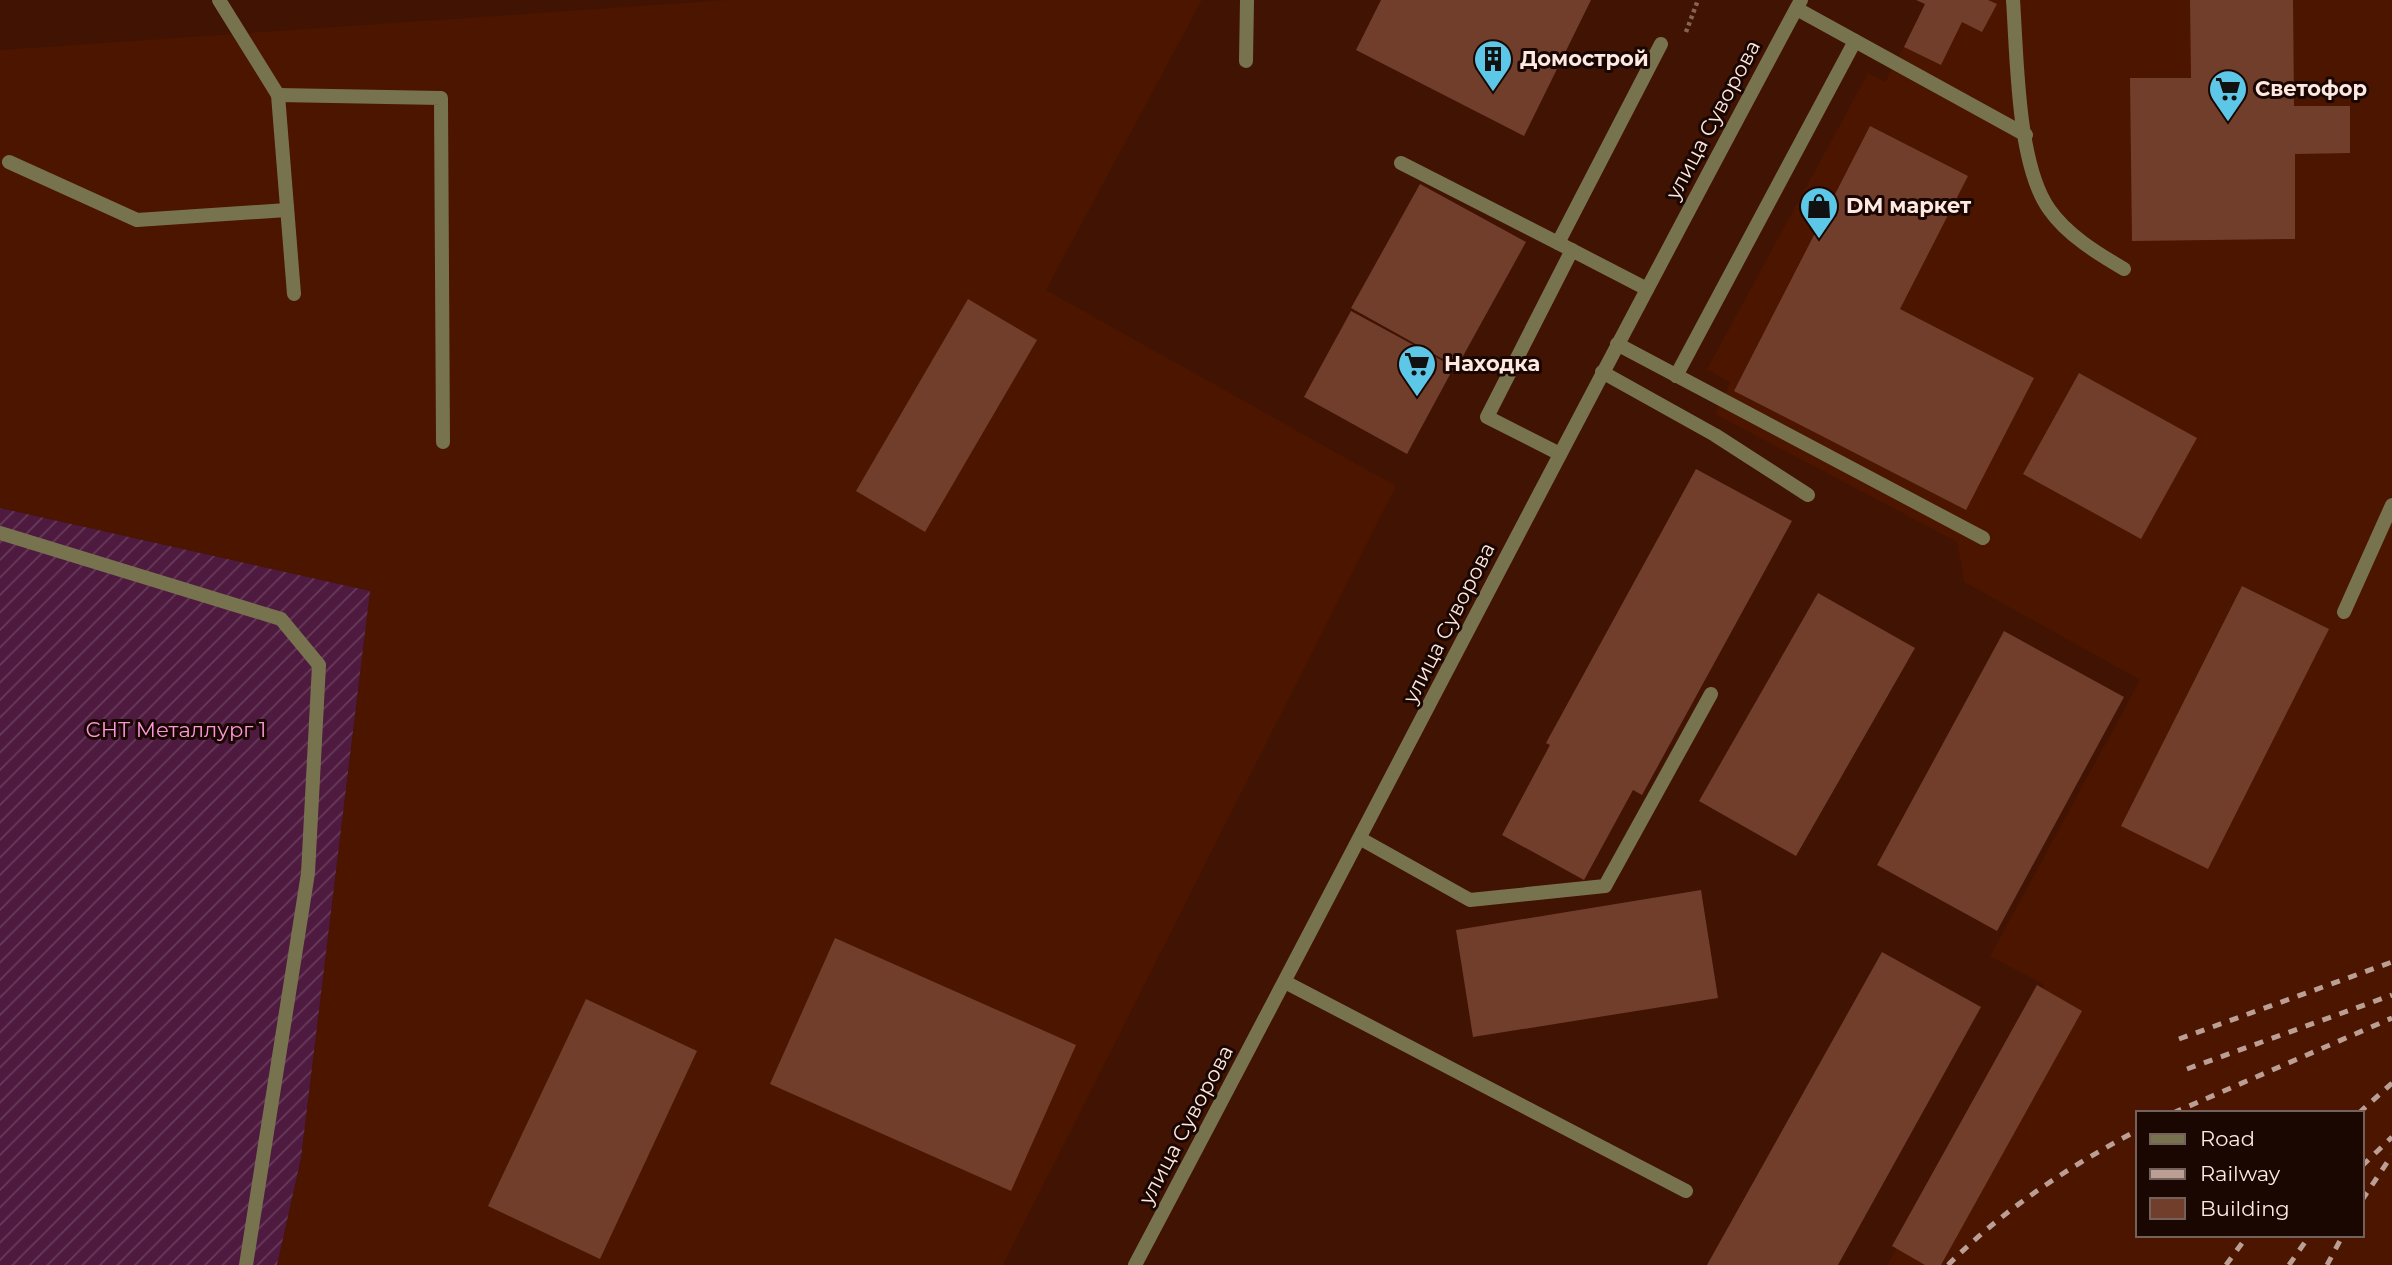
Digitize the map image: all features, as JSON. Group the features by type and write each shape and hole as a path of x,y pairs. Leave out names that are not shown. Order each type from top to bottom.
{"street":[{"path":"219,0 278,94 294,294"},
{"path":"1246,61 1247,0"},
{"path":"2012,0 2029,169 2049,209 2085,245 2124,269"},
{"path":"1799,4 1855,41 2026,135"},
{"name":"улица Суворова","path":"1135,1265 1361,839 1602,372 1799,4"},
{"path":"1676,376 1855,41"},
{"path":"1558,243 1661,44"},
{"path":"278,94 441,98 443,442"},
{"path":"9,162 137,220 287,210"},
{"path":"1401,163 1647,289"},
{"path":"1560,454 1487,416 1572,250"},
{"path":"1617,344 1983,538"},
{"path":"1602,372 1715,435 1808,495"},
{"path":"2344,612 2392,505"},
{"path":"1,535 281,619 320,665 308,873 246,1265"},
{"path":"1361,839 1470,900 1605,886 1711,694"},
{"path":"1285,982 1686,1191"}],"path":[{"path":"1681,43 1698,0"}],"shaded area":[{"path":"727,0 1202,0 1046,290 1396,486 1003,1265 277,1265 301,1158 370,591 0,508 0,50"},
{"path":"1916,0 2392,0 2392,1265 1887,1265 2044,985 1990,956 2140,680 1964,582 1957,542 1715,414 1730,383 1707,369 1868,73 1885,82 1925,5"}],"green space":[{"name":"СНТ Металлург 1","path":"0,508 370,591 301,1158 277,1265 0,1265"}],"building":[{"name":"Домострой","path":"1381,0 1591,0 1524,136 1356,50"},
{"path":"1916,0 1988,0 1997,4 1982,32 1962,22 1941,65 1904,47 1925,4"},
{"path":"2190,0 2293,0 2294,106 2350,106 2350,153 2295,154 2295,239 2132,241 2130,78 2191,78"},
{"path":"1870,126 1968,176 1900,309 2034,378 1966,510 1734,391"},
{"path":"1420,184 1526,242 1457,367 1351,308"},
{"path":"968,299 1037,340 925,532 856,491"},
{"path":"1351,311 1454,367 1407,454 1304,397"},
{"path":"2079,373 2197,438 2141,539 2023,474"},
{"path":"1696,469 1792,521 1642,795 1633,790 1584,880 1502,835 1550,745 1546,743"},
{"path":"2242,586 2329,629 2208,869 2121,826"},
{"path":"1818,593 1915,648 1796,856 1699,801"},
{"path":"2004,631 2124,697 1997,931 1877,865"},
{"path":"1701,890 1718,998 1473,1037 1456,930"},
{"path":"835,938 1076,1045 1011,1191 770,1084"},
{"path":"1882,952 1981,1007 1838,1265 1707,1265"},
{"path":"2037,985 2082,1011 1941,1265 1925,1265 1892,1246"},
{"path":"586,999 697,1051 600,1259 488,1206"}],"railway":[{"path":"2179,1039 2392,962"},
{"path":"2187,1069 2392,995"},
{"path":"2178,1111 2392,1018"},
{"path":"2361,1111 2392,1083"},
{"path":"1948,1265 2014,1207 2087,1159 2136,1131"},
{"path":"2364,1164 2392,1137"},
{"path":"2364,1197 2392,1155"},
{"path":"2226,1265 2247,1237"},
{"path":"2289,1265 2309,1237"},
{"path":"2327,1265 2342,1237"}],"place":[{"name":"Домострой","path":"1493,93"},
{"name":"Светофор","path":"2228,123"},
{"name":"DM маркет","path":"1819,240"},
{"name":"Находка","path":"1417,398"}]}
